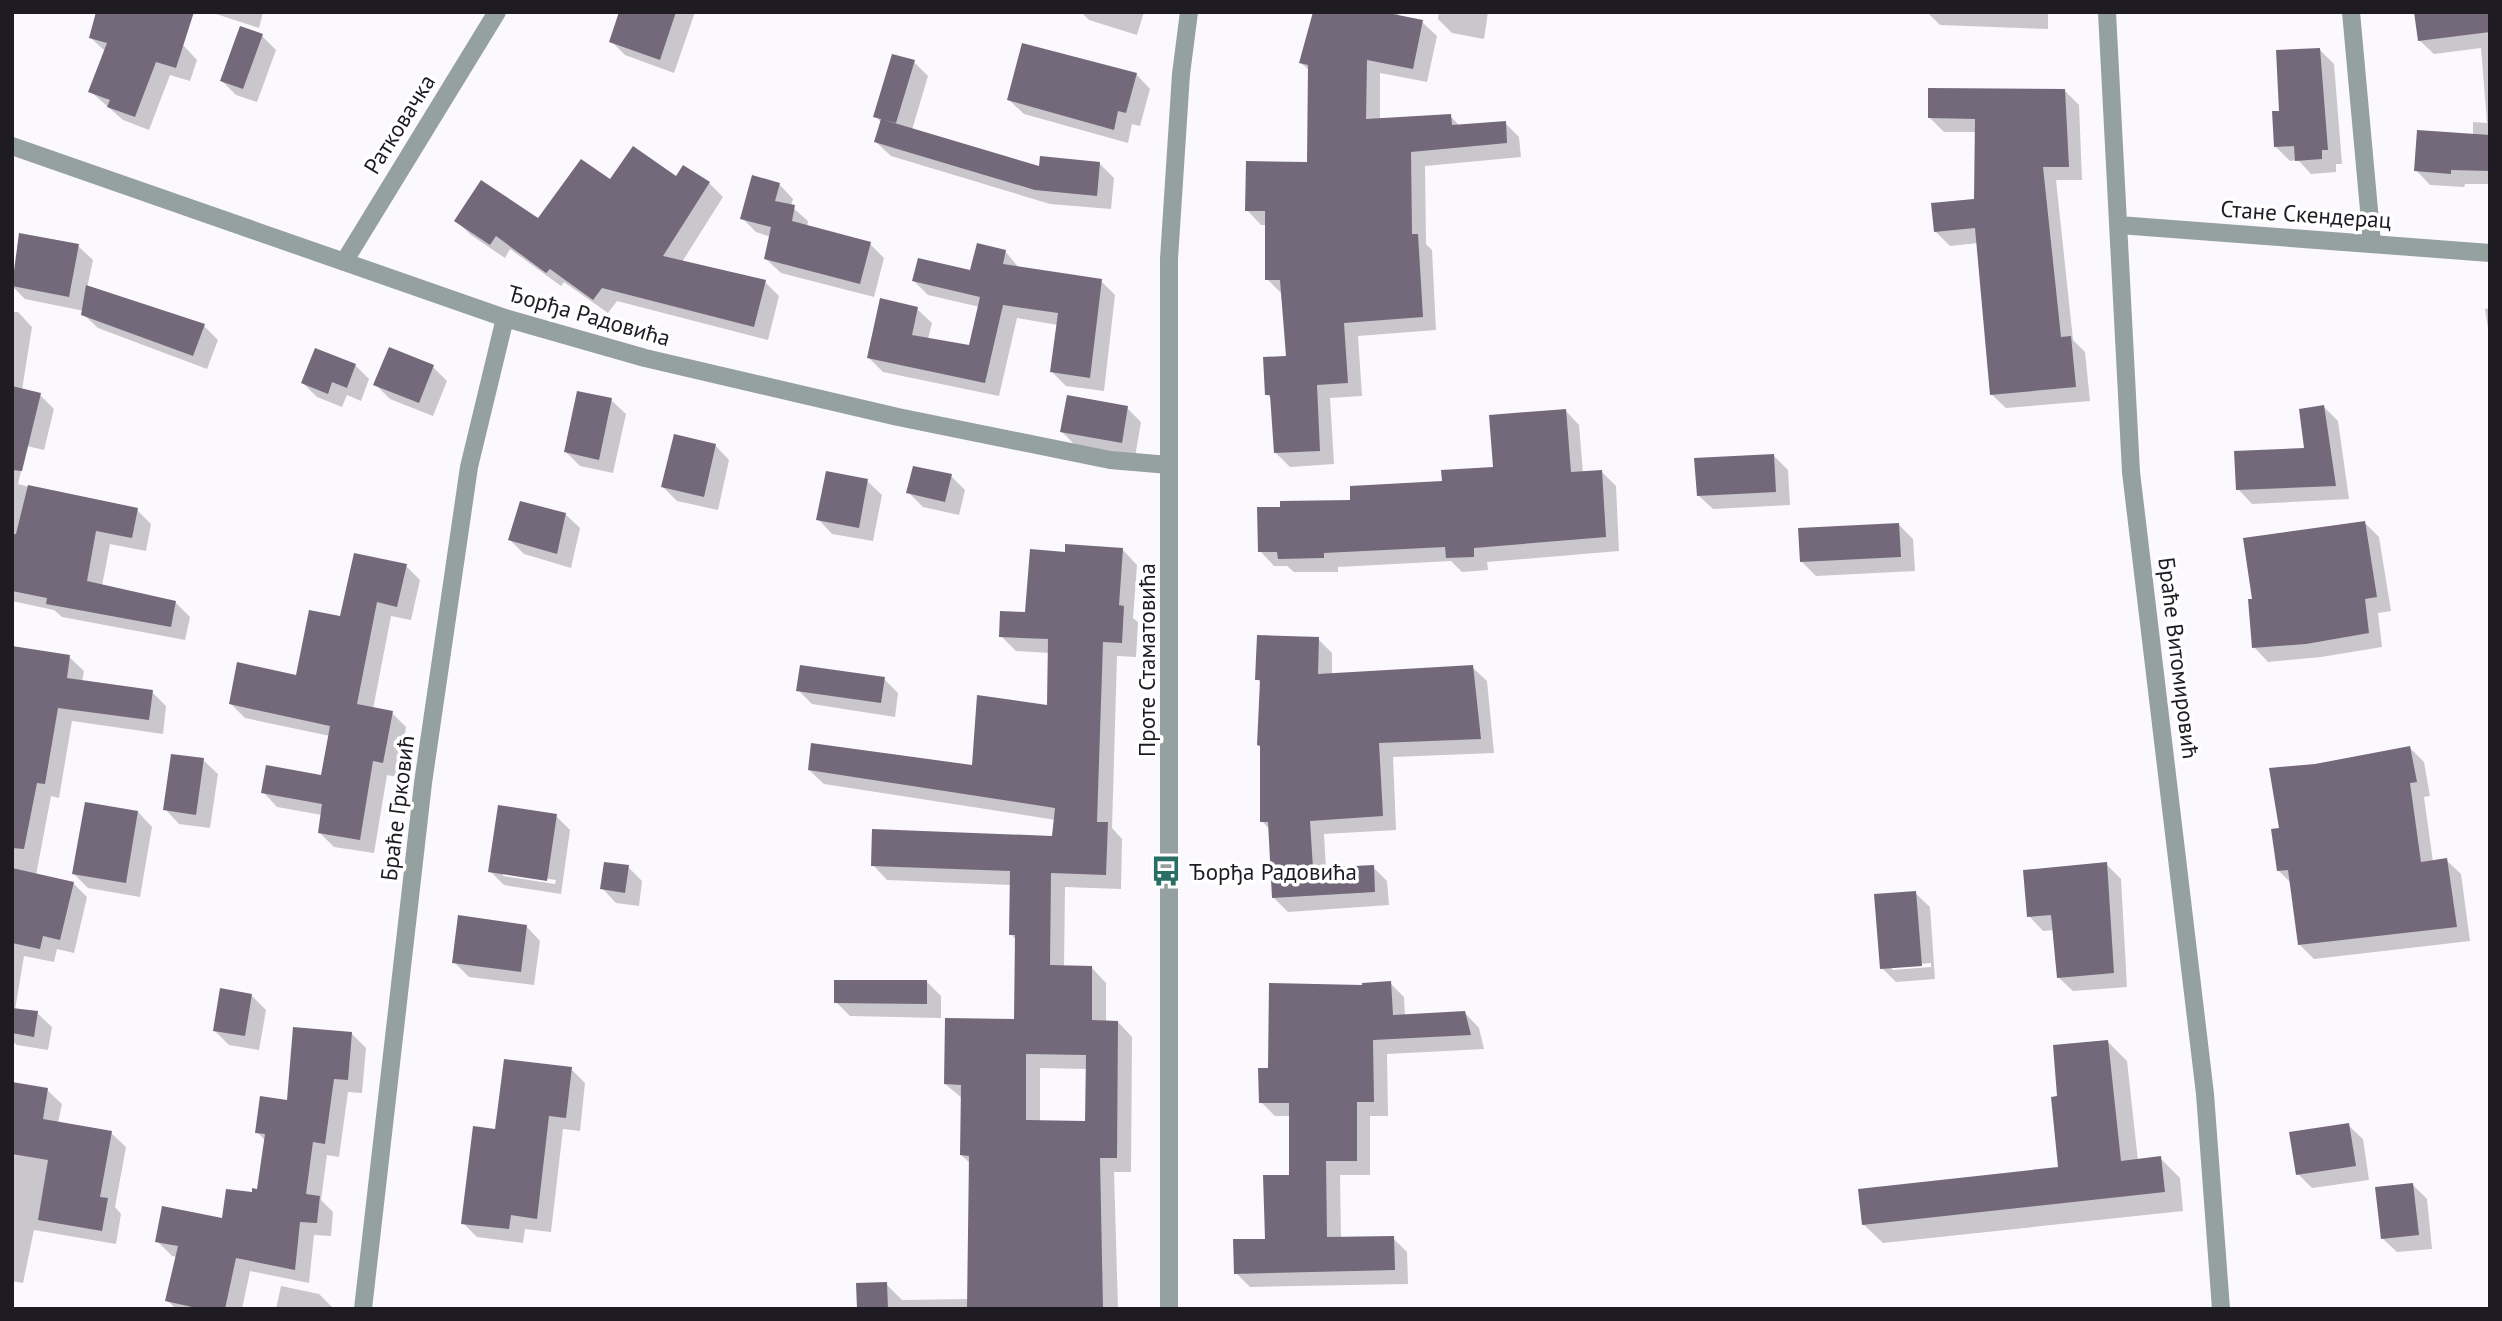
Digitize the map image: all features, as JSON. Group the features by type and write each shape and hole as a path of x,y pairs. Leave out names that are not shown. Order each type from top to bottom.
{"street":[{"name":"Ратковачка","path":"344,262 497,12"},
{"name":"Проте Стаматовића","path":"1169,1309 1169,259 1181,74 1189,12"},
{"name":"Браће Витомировић","path":"2107,12 2131,471 2205,1094 2221,1309"},
{"path":"2351,12 2372,243"},
{"name":"Ђорђа Радовића","path":"12,146 505,318 646,358 898,417 1110,460 1169,465"},
{"name":"Стане Скендерац","path":"2119,225 2490,253"},
{"name":"Браће Грковић","path":"363,1309 423,783 469,467 505,318"}],"building":[{"path":"96,12 194,12 176,68 156,62 135,117 107,107 110,100 88,92 107,43 89,38"},
{"path":"619,12 676,12 660,60 609,42"},
{"path":"1313,12 1383,12 1423,20 1413,69 1367,60 1366,119 1451,114 1452,125 1506,121 1507,143 1411,152 1412,234 1418,234 1423,317 1344,323 1348,383 1317,385 1320,451 1274,453 1270,395 1265,395 1263,357 1286,356 1280,280 1265,280 1265,211 1245,211 1246,161 1307,162 1308,65 1299,63"},
{"path":"2414,12 2490,12 2490,32 2418,41"},
{"path":"240,26 263,34 243,89 220,81"},
{"path":"1022,43 1137,73 1126,113 1118,111 1114,130 1007,100"},
{"path":"2320,48 2328,150 2322,150 2322,159 2295,161 2294,146 2274,147 2272,111 2279,111 2276,50"},
{"path":"892,54 915,60 896,123 873,117"},
{"path":"1928,88 2065,89 2069,167 2043,167 2061,337 2071,336 2076,387 1990,395 1975,228 1934,232 1931,203 1974,199 1975,119 1928,118"},
{"path":"881,119 1039,166 1040,156 1100,162 1097,196 1035,190 874,142"},
{"path":"2417,130 2490,135 2490,171 2451,170 2451,174 2414,171"},
{"path":"633,146 676,176 683,165 710,182 663,256 766,280 754,327 602,288 593,300 550,269 546,273 496,236 490,245 454,221 481,180 538,218 581,159 610,179"},
{"path":"752,175 780,183 775,201 795,205 792,221 871,242 860,284 764,259 771,227 740,219"},
{"path":"19,233 79,244 69,297 12,286"},
{"path":"977,243 1006,250 1003,264 1102,279 1090,378 1050,372 1058,313 1003,305 985,383 867,358 880,298 918,307 912,335 969,345 980,297 912,281 918,258 970,270"},
{"path":"86,285 205,324 193,356 81,315"},
{"path":"389,347 434,365 419,403 373,385"},
{"path":"315,348 356,364 347,388 332,382 328,394 301,383"},
{"path":"12,386 41,393 22,471 12,470"},
{"path":"577,391 612,398 599,460 564,452"},
{"path":"1067,395 1128,406 1122,443 1060,432"},
{"path":"2324,405 2336,486 2236,490 2234,451 2304,448 2299,409"},
{"path":"1566,409 1571,472 1602,470 1606,537 1474,548 1474,557 1446,558 1445,547 1324,553 1324,558 1278,559 1277,552 1258,552 1257,507 1280,507 1280,501 1350,500 1350,486 1442,481 1441,470 1493,467 1489,415"},
{"path":"674,434 716,444 704,497 661,487"},
{"path":"1774,454 1776,492 1697,496 1694,458"},
{"path":"913,466 952,474 945,502 906,493"},
{"path":"826,471 868,479 859,528 816,520"},
{"path":"28,485 138,508 132,538 96,531 87,581 176,601 171,627 46,604 47,598 12,591 12,534 16,534"},
{"path":"520,501 566,513 557,554 508,540"},
{"path":"2365,521 2377,597 2365,599 2369,633 2306,644 2252,648 2248,599 2252,599 2243,538"},
{"path":"1899,523 1901,557 1800,562 1798,528"},
{"path":"1065,544 1123,548 1119,605 1124,606 1122,643 1103,642 1097,822 1108,822 1106,875 1051,873 1050,965 1092,966 1092,1020 1118,1021 1117,1158 1100,1158 1103,1309 967,1309 969,1156 960,1155 961,1085 944,1084 945,1018 1014,1019 1015,935 1009,935 1010,871 871,866 872,829 1052,836 1055,808 808,770 811,743 972,765 977,695 1047,705 1048,639 999,637 1000,611 1025,612 1030,549 1065,552","holes":["1026,1054 1086,1055 1085,1121 1026,1120"]},
{"path":"354,553 407,564 397,607 377,602 357,704 393,711 383,763 373,761 360,840 318,833 322,804 261,793 266,765 321,775 330,726 229,704 237,662 296,675 309,610 340,616"},
{"path":"1257,635 1319,637 1318,674 1473,665 1481,739 1379,743 1383,816 1310,821 1313,868 1374,865 1375,892 1272,898 1268,822 1260,822 1260,746 1257,745 1260,680 1255,680"},
{"path":"12,646 70,655 67,678 153,690 149,720 58,708 45,784 37,783 24,849 12,848"},
{"path":"800,665 885,677 881,703 796,691"},
{"path":"2410,746 2417,782 2410,783 2421,862 2447,858 2457,927 2298,945 2288,870 2277,871 2271,829 2279,828 2269,768 2315,764"},
{"path":"171,754 204,758 196,815 163,810"},
{"path":"85,802 138,811 126,883 72,874"},
{"path":"498,805 557,814 547,881 488,872"},
{"path":"604,862 629,865 625,893 600,889"},
{"path":"2107,862 2114,973 2057,978 2051,915 2027,917 2023,870"},
{"path":"12,868 74,882 60,940 43,936 40,949 12,943"},
{"path":"1916,891 1922,966 1880,969 1874,894"},
{"path":"458,915 527,925 521,972 452,963"},
{"path":"834,980 927,980 927,1004 834,1003"},
{"path":"1391,981 1393,1015 1465,1011 1471,1035 1373,1040 1374,1102 1357,1102 1357,1161 1326,1161 1327,1237 1394,1236 1395,1270 1234,1274 1233,1239 1265,1239 1263,1175 1289,1175 1289,1103 1259,1103 1258,1068 1268,1068 1269,983 1362,985"},
{"path":"220,988 252,994 245,1036 213,1031"},
{"path":"12,1008 38,1011 34,1037 12,1033"},
{"path":"293,1027 352,1032 348,1080 334,1079 325,1144 313,1142 306,1194 320,1196 317,1223 300,1222 295,1270 236,1258 225,1309 201,1309 165,1301 178,1246 155,1242 162,1206 222,1218 226,1189 252,1192 252,1188 257,1189 265,1134 255,1133 260,1096 287,1100"},
{"path":"2108,1040 2121,1161 2161,1156 2165,1192 1862,1225 1858,1189 2058,1167 2051,1097 2057,1096 2053,1045"},
{"path":"504,1059 572,1067 566,1118 549,1116 537,1219 511,1215 509,1229 461,1224 473,1126 495,1129"},
{"path":"12,1082 48,1088 43,1119 112,1131 100,1197 108,1198 102,1231 38,1220 48,1160 12,1154"},
{"path":"2349,1123 2356,1166 2296,1175 2289,1132"},
{"path":"2413,1183 2419,1235 2381,1239 2375,1187"},
{"path":"887,1282 888,1309 857,1309 856,1283"}],"place":[{"name":"Ђорђа Радовића","path":"1166,871"}]}
